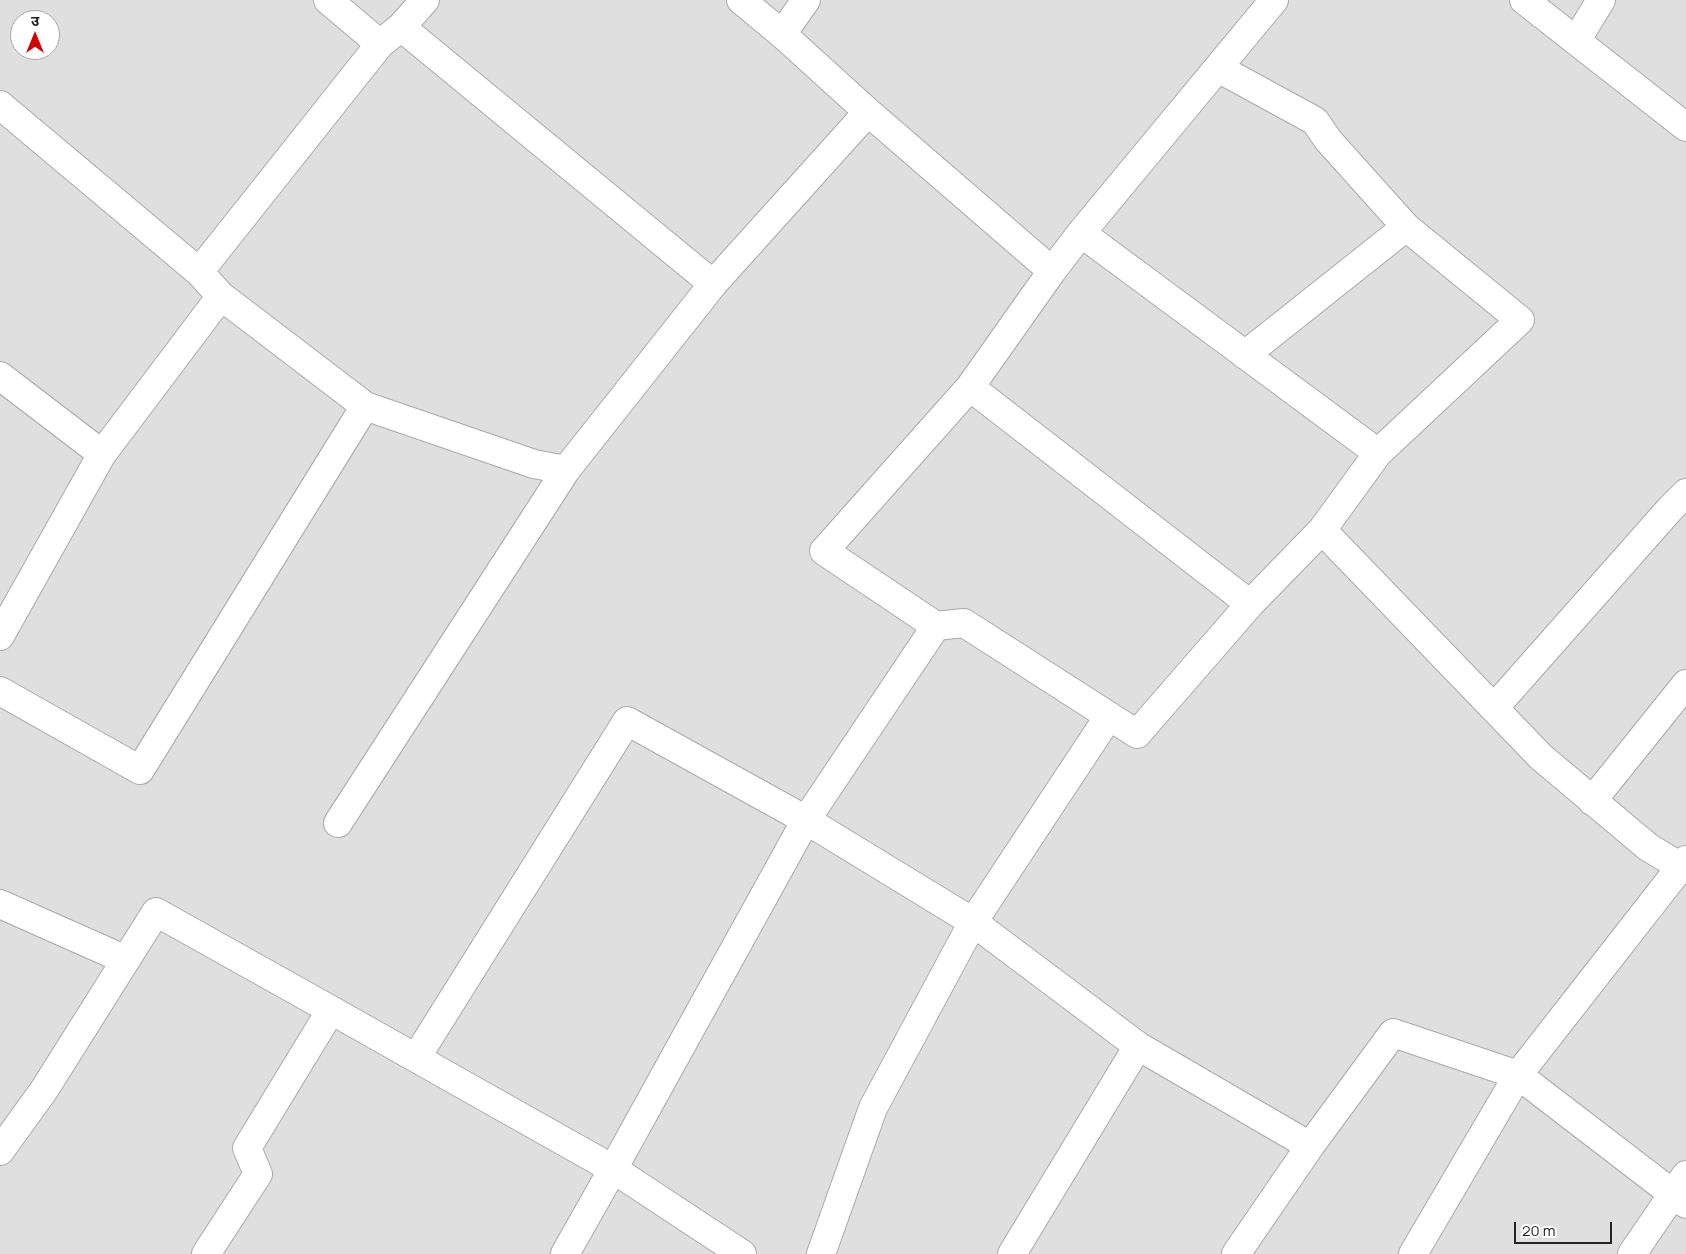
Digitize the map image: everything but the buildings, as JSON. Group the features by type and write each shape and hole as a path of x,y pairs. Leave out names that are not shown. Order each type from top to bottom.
{"street":[{"path":"328,0 380,44"},
{"path":"199,272 380,44 401,26 425,0"},
{"path":"740,0 782,34 868,112 1052,271"},
{"path":"782,34 806,0"},
{"path":"1218,68 1315,122 1328,140 1406,227 1520,320 1378,453 1322,530 1250,604 1137,734 964,623 936,626 824,551 970,387 1081,233 1274,0"},
{"path":"1524,0 1686,127"},
{"path":"1576,41 1601,0"},
{"path":"401,26 712,284"},
{"path":"0,105 199,272 221,296 364,406 534,464 566,470"},
{"path":"338,823 566,470 712,284 868,112"},
{"path":"1245,355 1406,227"},
{"path":"1081,233 1378,453"},
{"path":"0,636 102,454 221,296"},
{"path":"0,376 102,454"},
{"path":"970,387 1250,604"},
{"path":"0,691 140,770 364,406"},
{"path":"1494,708 1686,493"},
{"path":"1322,530 1541,757 1648,847 1684,866 1518,1075 1413,1254"},
{"path":"565,1254 806,820 936,626"},
{"path":"1592,801 1686,684"},
{"path":"821,1254 873,1108 973,922 1109,716"},
{"path":"416,1058 627,721 806,820 973,922 1138,1046 1310,1146"},
{"path":"0,904 126,960"},
{"path":"0,1151 44,1090 156,912 613,1169 742,1254"},
{"path":"206,1254 258,1174 247,1148 331,1010"},
{"path":"1236,1254 1310,1146 1392,1033 1518,1075 1682,1191 1632,1254"},
{"path":"1012,1254 1138,1046"}],"shaded area":[{"path":"0,0 1686,0 1686,1254 0,1254"}]}
